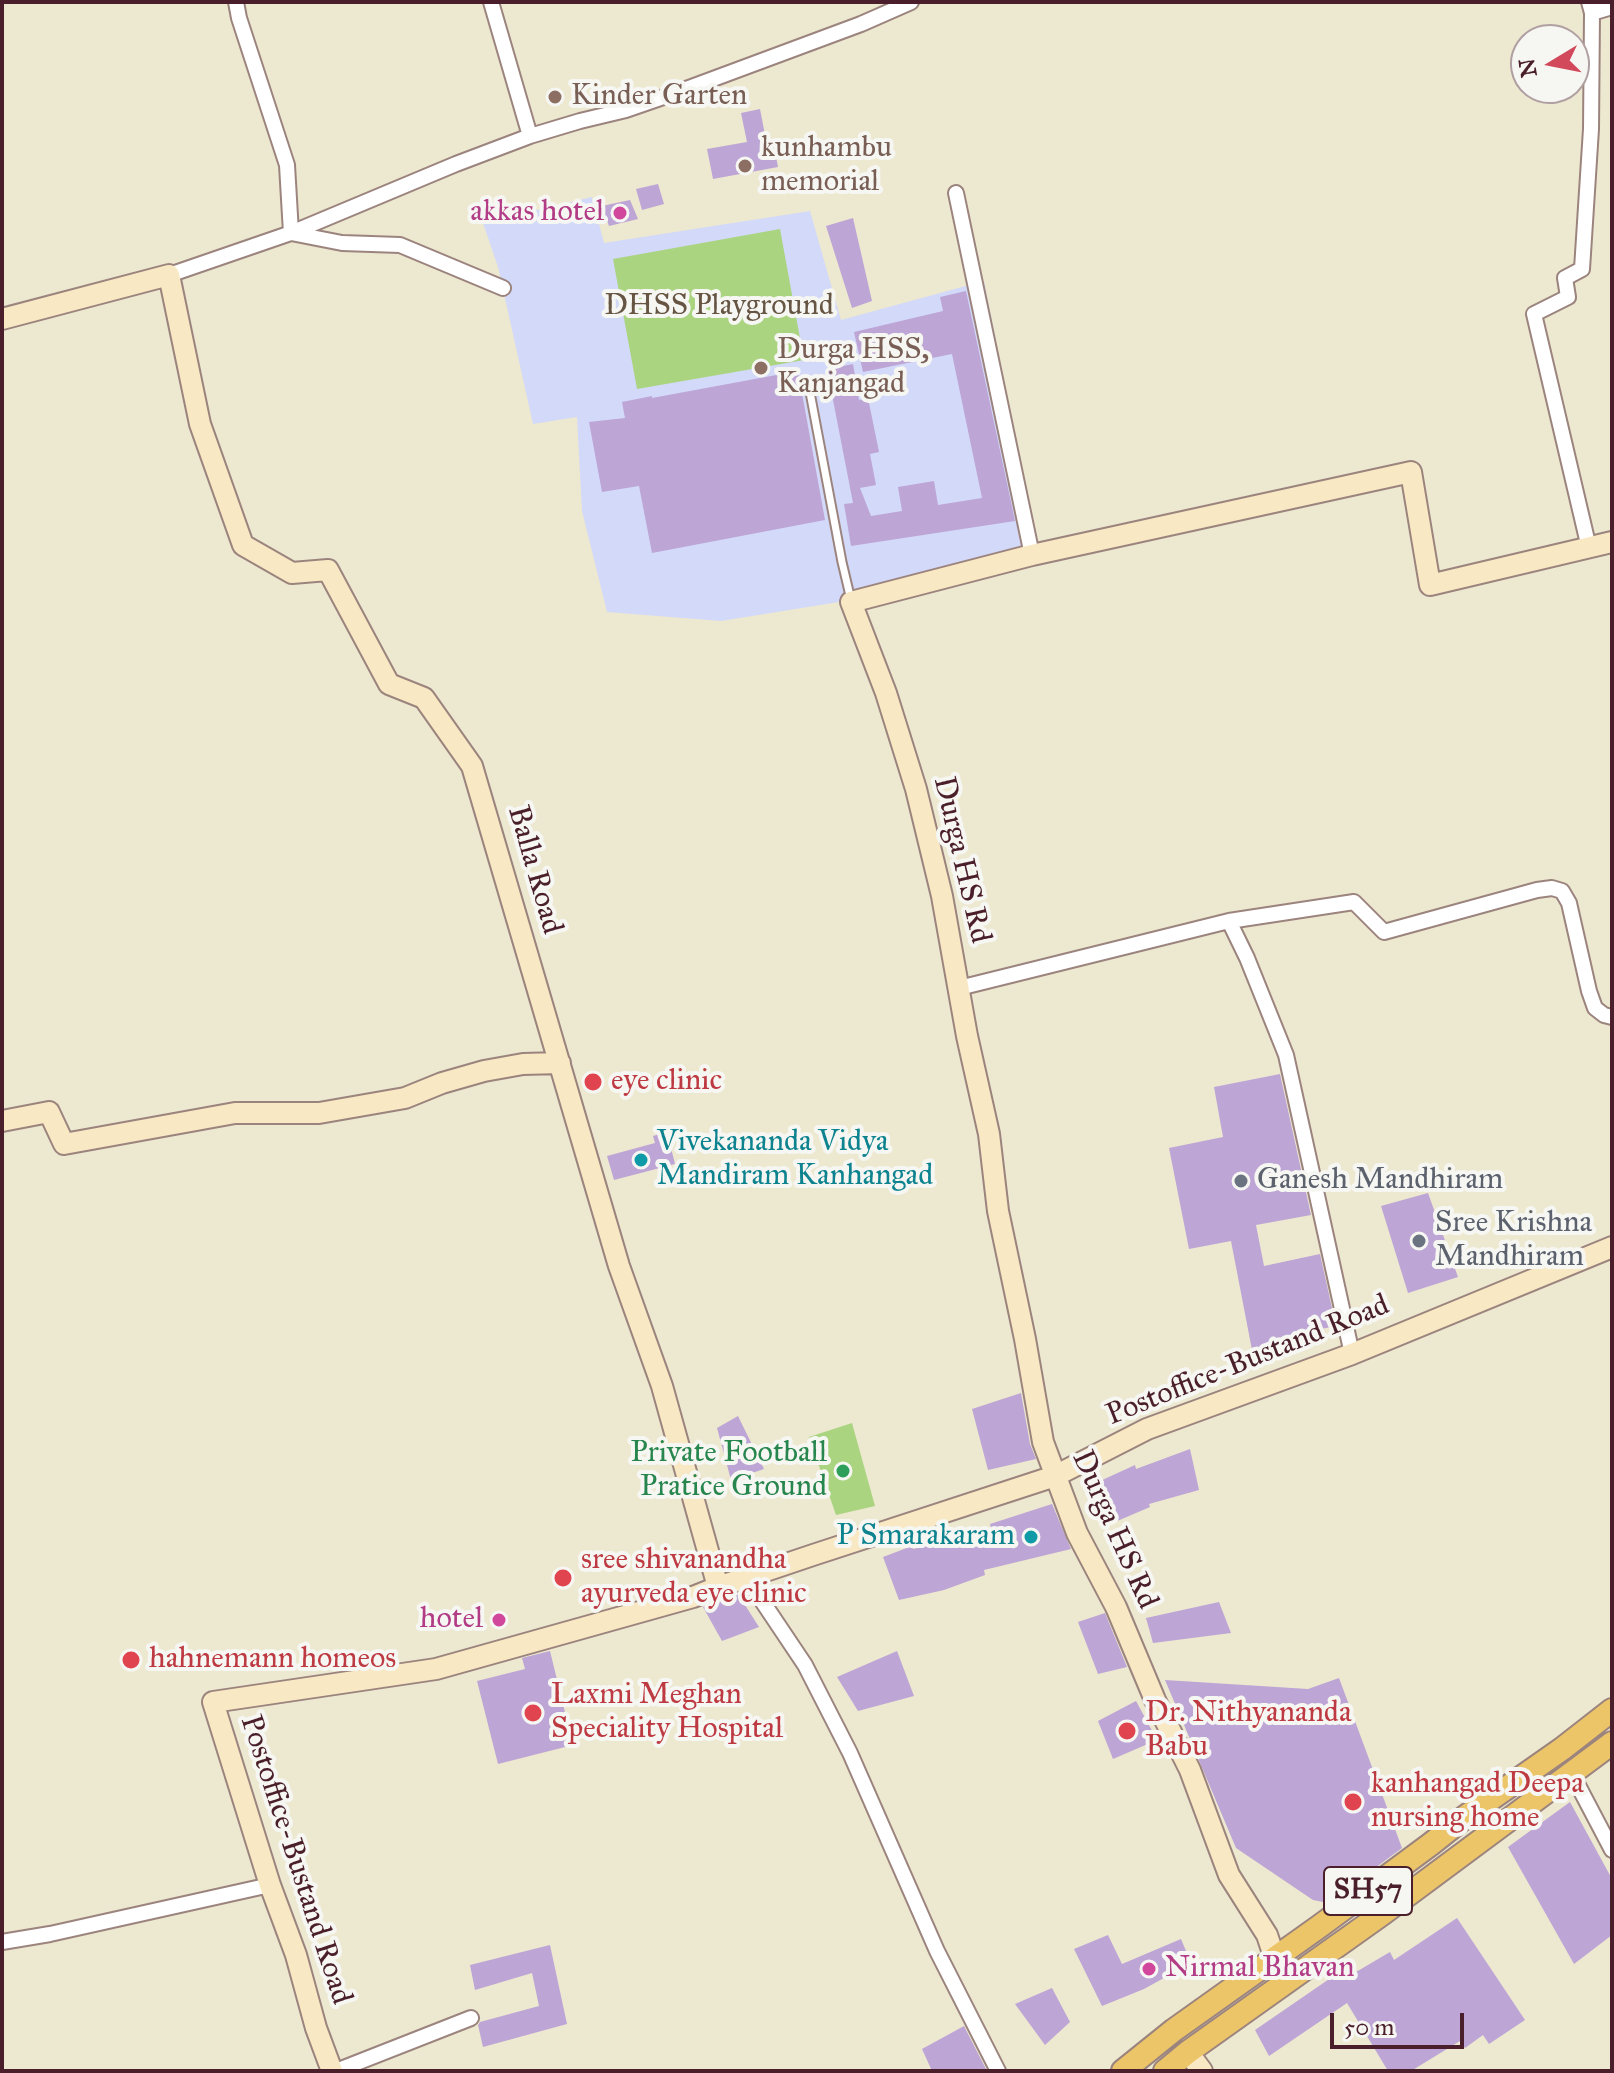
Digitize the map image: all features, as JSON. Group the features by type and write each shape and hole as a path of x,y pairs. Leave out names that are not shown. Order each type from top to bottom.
{"main road":[{"name":"SH57","path":"1123,2071 1174,2030 1612,1710"},
{"path":"1165,2071 1612,1743"}],"street":[{"path":"236,2 287,165 291,233"},
{"path":"491,2 530,136"},
{"path":"2,319 169,275 291,233 530,136 626,110 678,92 861,24 911,2"},
{"path":"1589,548 1534,314 1568,297 1565,278 1582,269 1591,129 1591,7 1612,7"},
{"path":"956,193 1032,555"},
{"path":"291,233 342,243 400,245 503,288"},
{"name":"Balla Road","path":"169,275 200,424 243,545 292,573 328,570 389,684 424,698 472,766 619,1266 662,1386 718,1587"},
{"path":"851,602 1032,555 1411,472 1430,585 1612,542"},
{"name":"Durga HS Rd","path":"851,602 886,693 916,789 942,896 967,1036 989,1134 998,1211 1043,1442 1077,1533 1116,1607 1155,1700 1190,1770 1229,1875 1267,1935 1272,1959"},
{"path":"959,988 1229,921 1354,902 1384,932 1552,888 1562,891 1569,903 1595,1008 1612,1017"},
{"path":"1229,921 1286,1055 1352,1354"},
{"path":"2,1121 49,1112 64,1144 235,1113 319,1113 405,1098 484,1071 523,1064 560,1063"},
{"name":"Postoffice-Bustand Road","path":"334,2071 316,2028 296,1955 270,1885 213,1702 436,1669 693,1597 1055,1476 1147,1429 1352,1354 1612,1247"},
{"path":"746,1577 805,1665 831,1715 937,1951 998,2071"},
{"path":"1571,1772 1612,1850"},
{"path":"2,1942 270,1885"},
{"path":"334,2071 471,2018"},
{"path":"1188,2052 1202,2071"}],"lane":[{"path":"809,387 851,602"}],"shaded area":[{"name":"Durga HSS, Kanjangad","path":"592,197 604,243 810,211 841,320 984,281 1040,561 845,601 721,621 607,612 582,511 577,417 533,424 498,267 483,223"}],"green space":[{"name":"DHSS Playground","path":"780,229 804,360 637,389 613,259"},
{"name":"Private Football Pratice Ground","path":"852,1423 875,1506 836,1515 809,1437"}],"building":[{"path":"760,109 766,140 773,141 778,167 713,179 707,149 747,142 741,113"},
{"path":"658,184 664,204 642,210 636,189"},
{"name":"akkas hotel","path":"630,200 638,219 609,226 602,206"},
{"path":"853,218 872,301 852,308 826,226"},
{"path":"966,291 1015,521 851,546 844,504 853,503 827,369 853,364 859,400 868,398 879,452 870,454 876,485 860,488 871,516 902,511 898,487 934,481 938,505 982,498 952,354 863,372 854,332 943,311 940,297"},
{"path":"798,371 825,520 652,553 639,486 602,492 589,422 625,418 622,402"},
{"name":"Ganesh Mandhiram","path":"1280,1074 1311,1215 1256,1225 1264,1266 1320,1254 1336,1326 1277,1338 1279,1345 1252,1350 1231,1241 1189,1249 1169,1148 1223,1137 1214,1087"},
{"name":"Vivekananda Vidya Mandiram Kanhangad","path":"667,1132 675,1164 614,1180 607,1156 655,1143 653,1136"},
{"name":"Sree Krishna Mandhiram","path":"1428,1193 1458,1277 1408,1293 1381,1206"},
{"path":"1021,1393 1030,1444 1036,1459 988,1470 972,1409"},
{"path":"738,1416 764,1469 731,1480 717,1428"},
{"path":"1190,1449 1199,1490 1149,1504 1150,1507 1108,1525 1087,1487 1135,1465 1136,1469"},
{"path":"1052,1504 1071,1549 984,1570 985,1575 944,1590 899,1600 883,1557 912,1546 913,1549 992,1531 990,1524"},
{"path":"738,1594 759,1627 722,1641 703,1607"},
{"path":"1219,1602 1231,1633 1153,1643 1146,1618"},
{"path":"1105,1613 1127,1667 1098,1674 1078,1622"},
{"path":"550,1651 573,1745 498,1764 477,1681 525,1669 522,1658"},
{"path":"897,1651 914,1696 858,1711 837,1677"},
{"path":"1339,1678 1402,1848 1328,1903 1313,1900 1236,1848 1165,1680 1308,1689"},
{"name":"Dr. Nithyananda Babu","path":"1136,1701 1157,1740 1113,1759 1098,1721"},
{"path":"1570,1802 1612,1879 1612,1935 1574,1964 1508,1847"},
{"path":"1457,1918 1525,2020 1489,2044 1483,2035 1465,2048 1460,2041 1411,2071 1388,2071 1347,2003 1269,2056 1255,2030 1351,1964 1356,1972 1390,1952 1394,1960"},
{"path":"1108,1935 1122,1964 1181,1939 1191,1963 1144,1989 1102,2006 1074,1949"},
{"path":"550,1945 567,2024 483,2047 480,2022 539,2006 532,1973 475,1990 470,1965"},
{"path":"1052,1988 1070,2022 1045,2045 1015,2004"},
{"path":"964,2026 987,2071 932,2071 922,2049"}],"place":[{"name":"Kinder Garten","path":"555,97"},
{"name":"kunhambu memorial","path":"745,166"},
{"name":"akkas hotel","path":"620,213"},
{"name":"Durga HSS, Kanjangad","path":"761,368"},
{"name":"eye clinic","path":"593,1082"},
{"name":"Vivekananda Vidya Mandiram Kanhangad","path":"641,1160"},
{"name":"Ganesh Mandhiram","path":"1241,1181"},
{"name":"Sree Krishna Mandhiram","path":"1419,1241"},
{"name":"Private Football Pratice Ground","path":"843,1471"},
{"name":"P Smarakaram","path":"1031,1537"},
{"name":"sree shivanandha ayurveda eye clinic","path":"563,1578"},
{"name":"hotel","path":"499,1620"},
{"name":"hahnemann homeos","path":"131,1660"},
{"name":"Laxmi Meghan Speciality Hospital","path":"533,1713"},
{"name":"Dr. Nithyananda Babu","path":"1127,1731"},
{"name":"kanhangad Deepa nursing home","path":"1353,1802"},
{"name":"Nirmal Bhavan","path":"1149,1969"}]}
